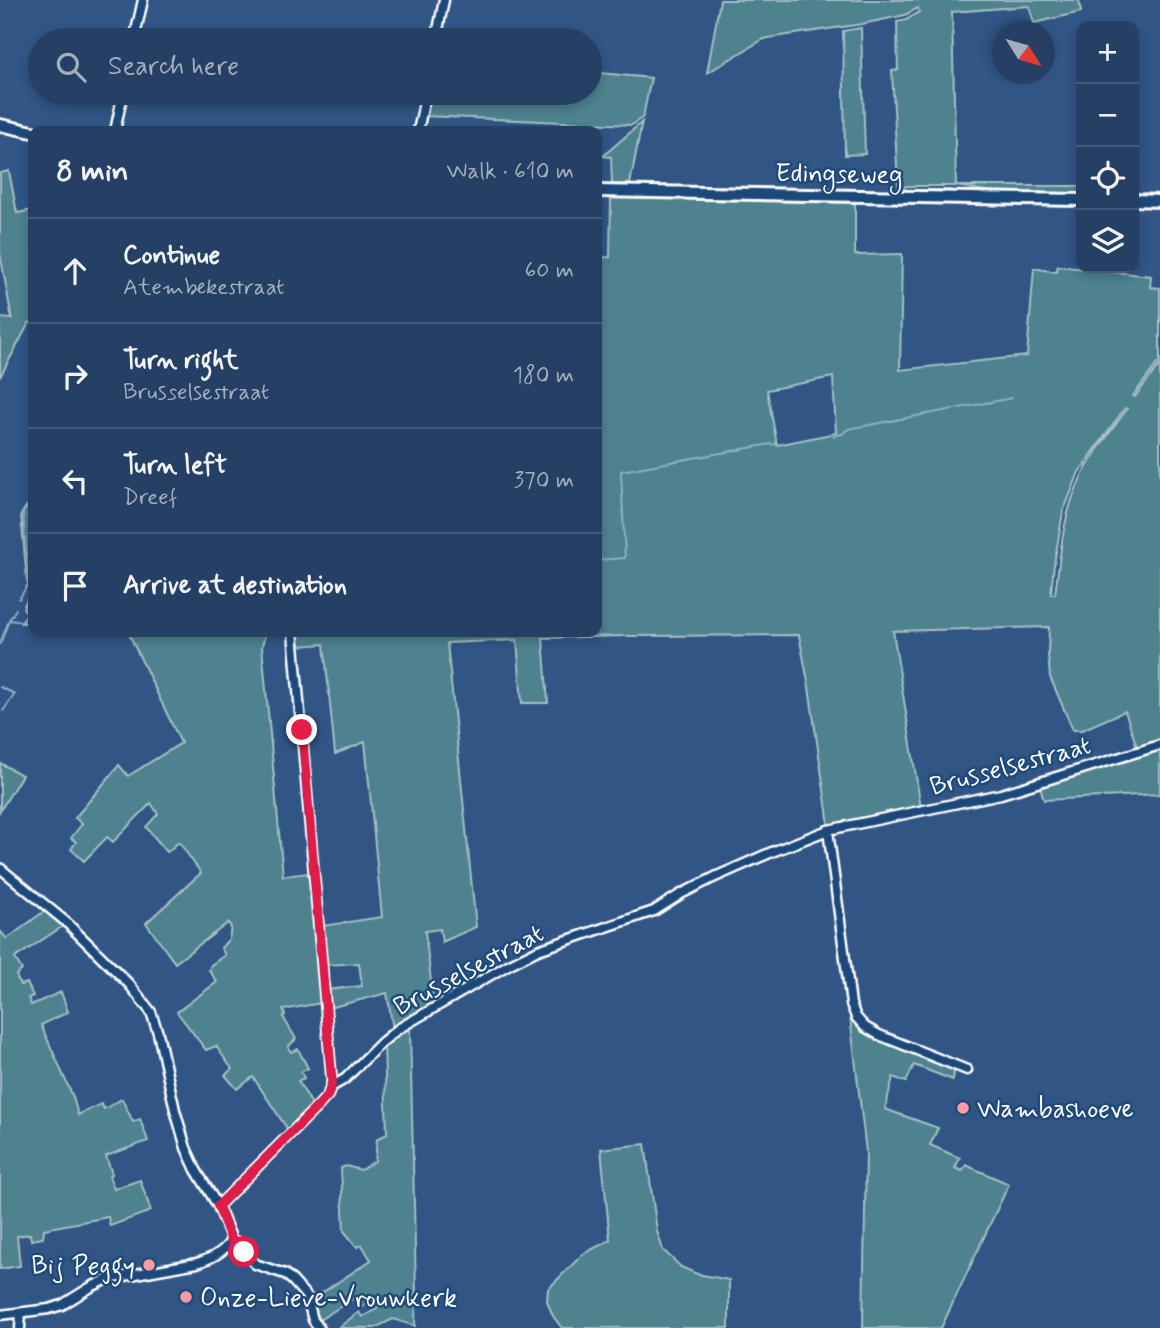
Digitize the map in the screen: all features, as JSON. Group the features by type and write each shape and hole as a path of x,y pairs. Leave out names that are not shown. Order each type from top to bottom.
{"main road":[{"path":"0,125 28,131"},
{"name":"Edingseweg","path":"602,191 1076,200"},
{"path":"1139,200 1160,201"}],"street":[{"path":"137,28 143,0"},
{"path":"438,28 444,0"},
{"path":"116,126 120,105"},
{"path":"419,126 423,105"},
{"path":"293,637 331,1087"},
{"name":"Brusselsestraat","path":"218,1206 319,1105 331,1087 345,1079 398,1029 538,950 654,911 715,877 828,830 1001,794 1160,744"},
{"path":"828,830 851,1004 856,1017 865,1027 879,1035 967,1070"},
{"path":"0,868 66,922 129,984 151,1012 186,1148 218,1206 231,1240"},
{"path":"0,1315 49,1309 62,1305 108,1279 208,1259 223,1251 231,1240"},
{"path":"231,1240 237,1242 255,1264 285,1275 293,1281 307,1297 313,1320 319,1328"},
{"path":"20,1328 21,1313"}],"green space":[{"path":"720,0 1079,0 1081,12 1043,21 1033,21 1029,6 952,12 956,186 906,186 900,191 898,185 892,71 898,70 897,22 919,12 918,8 905,15 862,24 768,38 707,73"},
{"path":"861,28 865,154 845,155 843,31"},
{"path":"602,73 651,78 643,117 632,125 424,116 426,105 602,105"},
{"path":"642,122 630,184 612,184 611,157 603,156"},
{"path":"9,171 17,213 28,211 28,325 0,377 0,318 12,319 0,253 0,173"},
{"path":"956,186 1076,186 1076,194 999,193"},
{"path":"611,197 855,203 855,255 902,254 900,370 1027,356 1034,268 1056,272 1058,266 1076,268 1076,273 1151,276 1150,287 1160,288 1160,360 1133,396 1135,397 1160,364 1160,739 1137,747 1125,711 1082,730 1073,730 1050,677 1049,627 893,631 921,808 829,825 799,635 602,637 602,258 610,257","holes":["833,377 836,433 777,445 767,390","1125,408 1127,409 1087,466 1072,500 1062,539 1055,594 1051,594 1063,512 1079,472"]},
{"path":"28,505 28,581 21,515"},
{"path":"28,597 28,623 21,623 27,613 23,608"},
{"path":"130,637 265,637 262,646 283,876 309,873 321,1003 283,1010 283,1017 296,1039 288,1047 291,1052 298,1049 308,1068 301,1072 304,1078 298,1081 313,1106 288,1130 253,1077 237,1089 225,1075 232,1069 216,1046 206,1050 177,1012 217,982 209,970 211,965 225,955 221,948 229,939 231,927 228,923 175,963 146,923 201,873 179,842 167,852 146,827 158,814 151,803 113,842 107,837 84,861 71,849 76,842 71,838 82,824 75,818 119,765 128,776 181,743"},
{"path":"299,637 585,637 543,638 548,703 522,703 517,640 447,643 476,927 442,942 440,929 425,931 434,1006 393,1029 387,993 329,1008 327,990 362,986 359,963 326,965 322,926 382,917 365,742 335,754 324,644 300,646"},
{"path":"1160,747 1160,794 1044,800 1040,787"},
{"path":"0,763 22,775 0,811"},
{"path":"47,909 63,926 15,958 22,970 16,975 20,985 27,983 33,996 28,998 31,1005 61,992 68,1012 41,1025 73,1097 78,1115 101,1104 104,1109 122,1099 133,1122 140,1119 148,1141 106,1156 114,1189 140,1180 151,1211 110,1226 108,1217 44,1229 43,1238 31,1240 30,1234 17,1236 20,1266 0,1269 0,931 7,939"},
{"path":"849,1008 857,1022 951,1066 954,1073 953,1080 914,1065 906,1082 893,1077 885,1109 938,1128 930,1145 960,1158 955,1168 962,1171 966,1165 1009,1184 941,1328 863,1328 866,1152"},
{"path":"410,1027 415,1326 393,1319 375,1328 338,1328 359,1312 362,1317 378,1308 374,1300 362,1307 356,1297 316,1322 310,1301 371,1260 362,1245 357,1247 344,1231 341,1168 346,1166 361,1170 375,1161 377,1139 387,1134 384,1046 392,1037"},
{"path":"645,1144 657,1231 663,1250 681,1267 697,1274 729,1280 729,1328 562,1328 553,1316 547,1301 548,1289 583,1254 610,1240 601,1149"}],"waterway":[{"path":"645,186 682,186"},
{"path":"690,186 780,188"},
{"path":"784,188 813,189"},
{"path":"820,189 828,188"},
{"path":"909,190 951,190"},
{"path":"833,436 848,429 1012,398"},
{"path":"602,560 625,558 621,471 771,444 778,445"},
{"path":"28,507 23,513 28,584"},
{"path":"19,599 28,584"},
{"path":"9,620 16,609"},
{"path":"0,644 9,620 28,622"},
{"path":"0,687 15,694 3,711"}],"place":[{"name":"Wambashoeve","path":"963,1108"},
{"name":"Bij Peggy","path":"149,1265"},
{"name":"Onze-Lieve-Vrouwkerk","path":"186,1297"}],"route":[{"path":"244,1252 237,1242 231,1240 218,1206 319,1105 328,1095 332,1082 302,730"}]}
